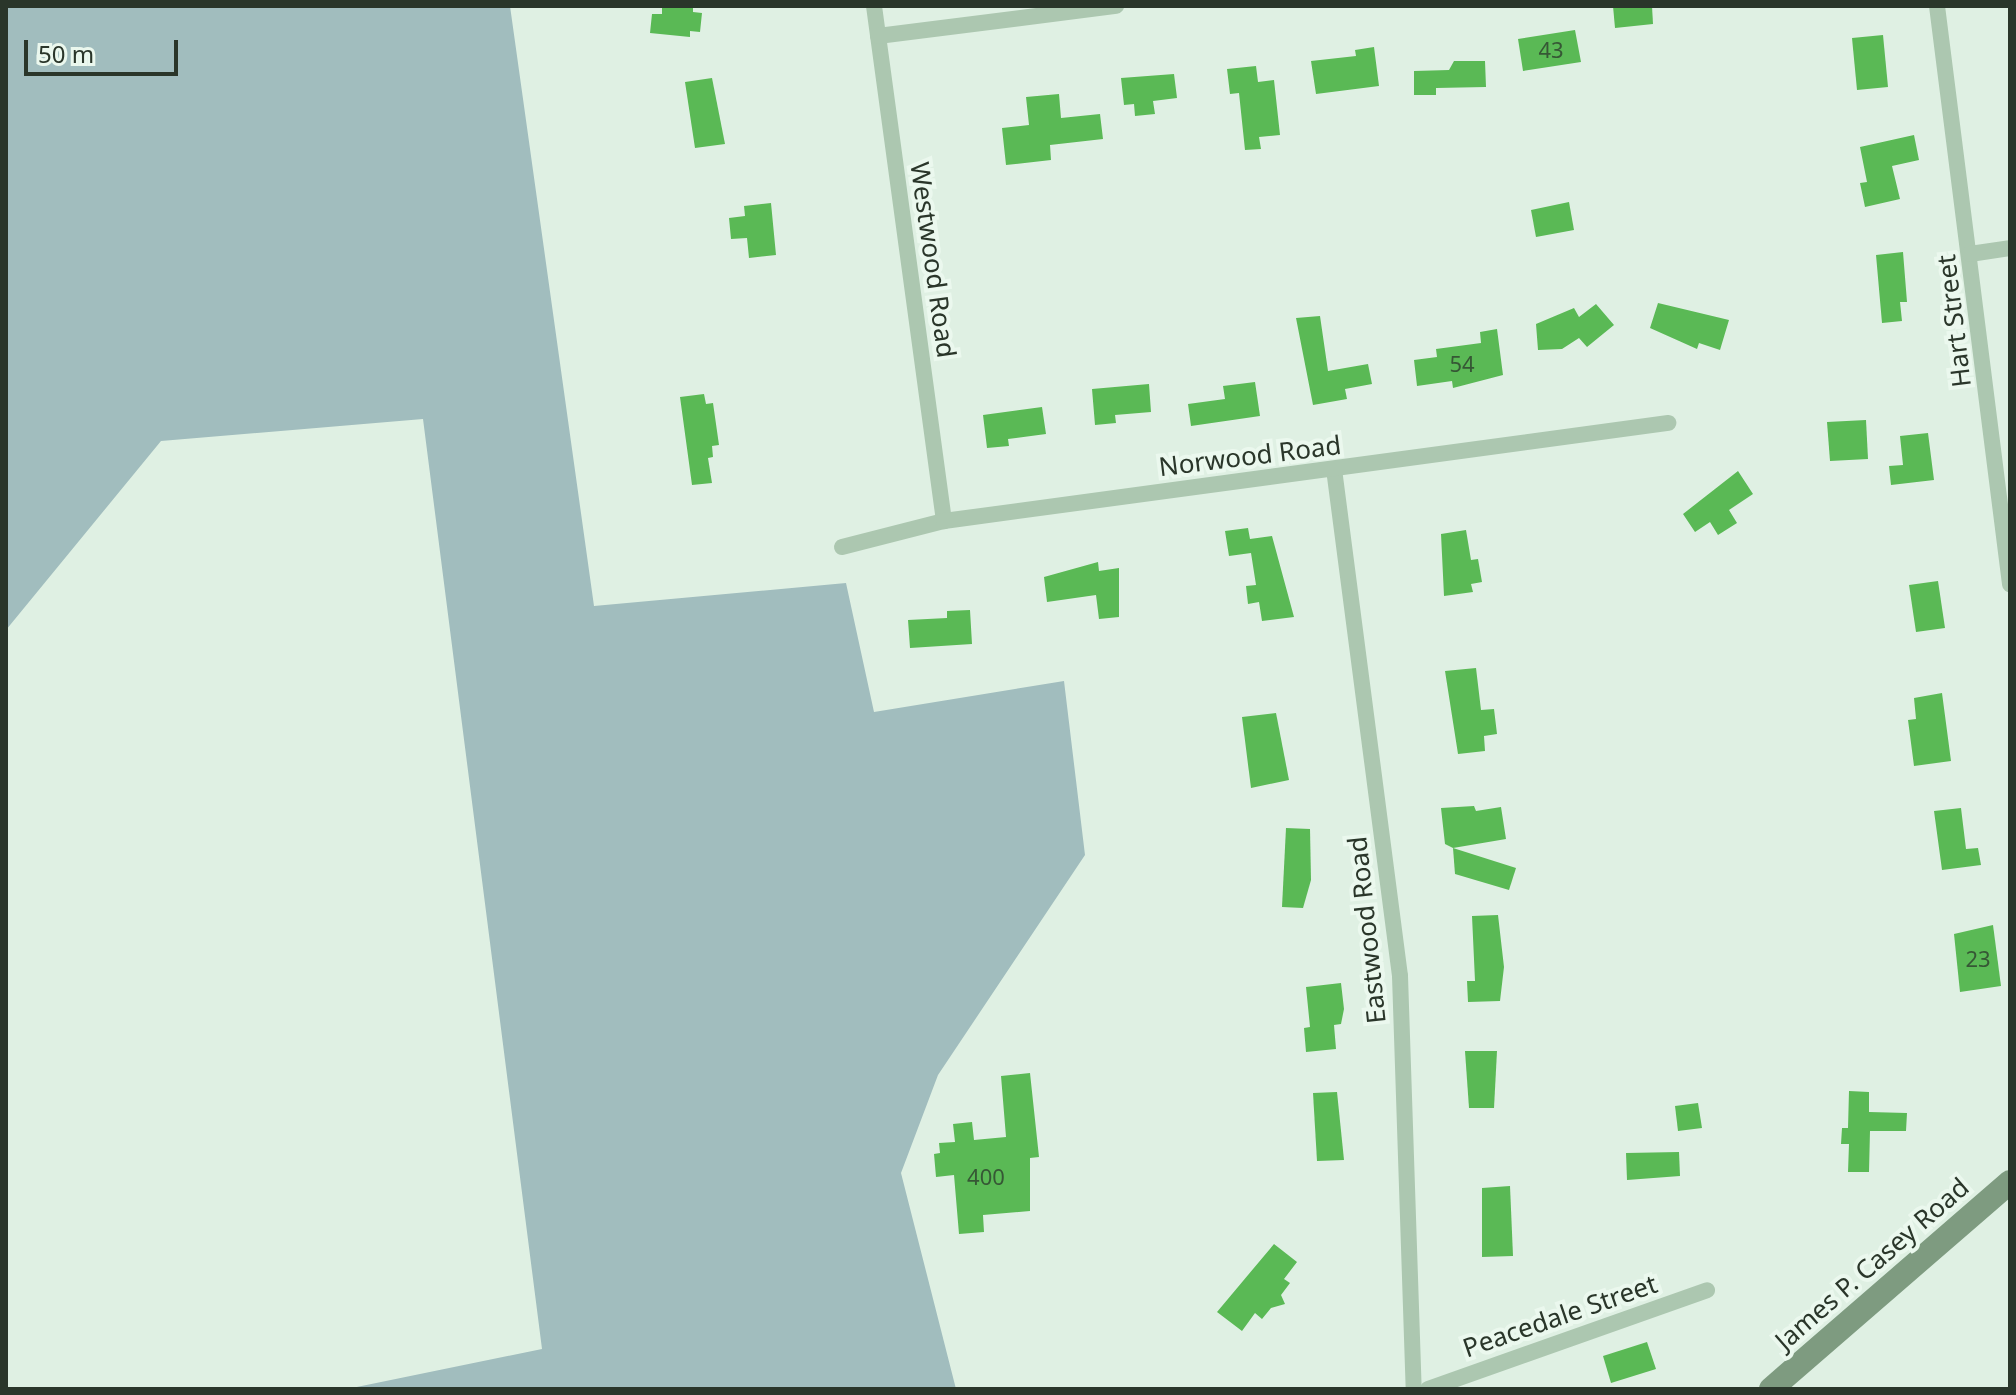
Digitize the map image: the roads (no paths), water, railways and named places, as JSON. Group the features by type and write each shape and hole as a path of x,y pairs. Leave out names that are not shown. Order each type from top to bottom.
{"main road":[{"name":"James P. Casey Road","path":"1771,1389 2010,1182"}],"street":[{"name":"Westwood Road","path":"874,6 944,521"},
{"path":"878,36 1116,6"},
{"name":"Hart Street","path":"1937,6 2010,584"},
{"path":"1970,254 2010,248"},
{"name":"Norwood Road","path":"842,547 944,521 1668,423"},
{"name":"Eastwood Road","path":"1334,469 1400,976 1414,1389"},
{"name":"Peacedale Street","path":"1428,1389 1707,1290"}]}
